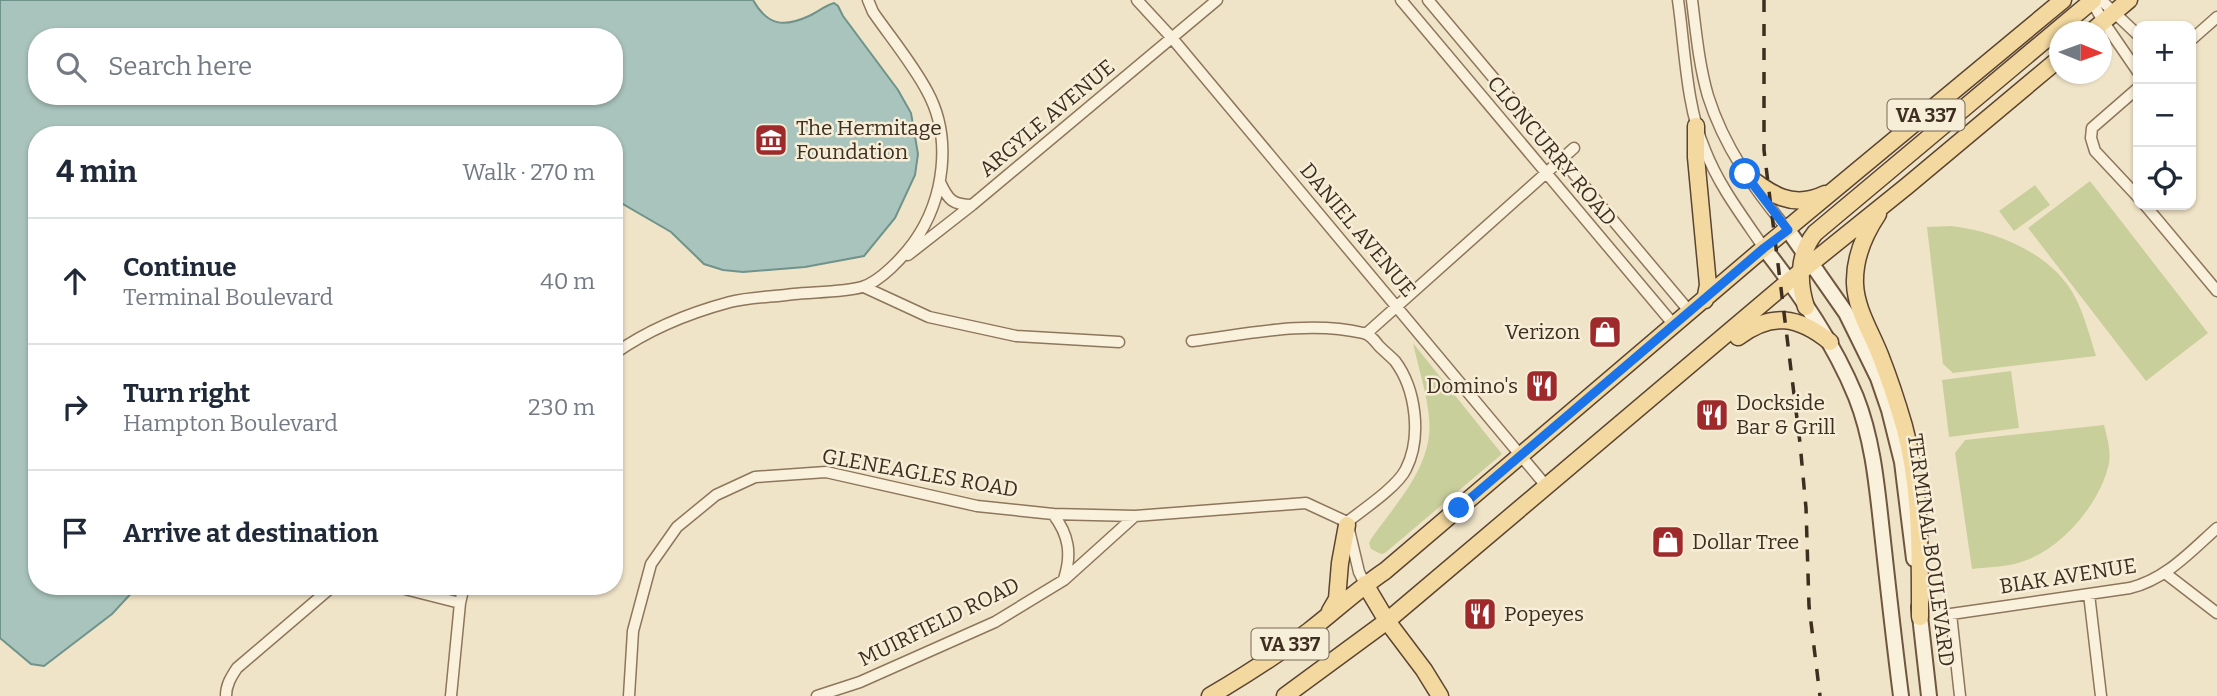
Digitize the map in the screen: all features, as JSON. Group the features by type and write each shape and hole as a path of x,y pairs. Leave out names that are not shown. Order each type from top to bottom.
{"main road":[{"name":"VA 337","path":"1210,696 1259,666 1385,571 1764,248 2063,0"},
{"path":"1901,696 1876,481 1867,429 1857,398 1830,342 1806,307 1801,291 1801,268 1809,240 1820,228 2094,0"},
{"path":"2104,21 2129,0"},
{"name":"VA 337","path":"1285,696 1387,621 1801,268 1884,204 2049,67"},
{"path":"1696,126 1696,157 1708,285 1705,300"},
{"path":"1745,174 1769,193 1797,201 1815,199 1839,187"},
{"path":"1884,204 1861,246 1855,273 1855,288 1860,308 1894,392 1912,463 1919,524 1920,617"},
{"name":"TERMINAL BOULEVARD","path":"1788,230 1801,268"},
{"name":"TERMINAL BOULEVARD","path":"1764,248 1801,268 1846,313 1878,378 1902,462 1929,696"},
{"path":"1602,439 1632,425 1739,336 1760,323 1781,320 1801,323 1814,329 1830,342"},
{"path":"1327,616 1337,599 1347,524"},
{"path":"1365,584 1387,621 1429,675 1440,696"}],"street":[{"path":"868,0 873,12 928,92 941,137 940,182 932,209 922,231 899,262"},
{"name":"DANIEL AVENUE","path":"1136,0 1172,38 1547,486"},
{"name":"ARGYLE AVENUE","path":"864,287 972,205 1217,0"},
{"name":"CLONCURRY ROAD","path":"1401,0 1674,325"},
{"name":"CLONCURRY ROAD","path":"1428,0 1690,312"},
{"name":"TERMINAL BOULEVARD","path":"1678,0 1696,126 1703,148 1718,180 1764,248"},
{"name":"TERMINAL BOULEVARD","path":"1692,0 1707,94 1724,135 1745,174 1788,230"},
{"path":"2094,0 2103,21"},
{"path":"2196,36 2217,17"},
{"path":"2112,26 2133,34"},
{"path":"2112,35 2133,65"},
{"path":"2133,92 2092,128 2091,138 2095,151 2133,192"},
{"path":"1367,333 1574,148"},
{"path":"940,182 946,196 958,205 972,205"},
{"path":"2149,210 2217,291"},
{"path":"623,348 666,323 730,302 864,287 929,317 1016,335 1119,342"},
{"path":"1192,341 1303,328 1367,333 1395,362 1409,389 1414,414 1412,453 1406,471 1396,483 1347,524 1359,572 1365,584"},
{"name":"GLENEAGLES ROAD","path":"629,696 633,631 651,564 677,527 716,495 755,477 825,472 977,506 1053,514 1135,516 1306,503 1347,524"},
{"path":"1053,514 1062,526 1069,550 1069,565 1064,580"},
{"name":"MUIRFIELD ROAD","path":"817,696 859,682 995,622 1064,580 1135,516"},
{"path":"2165,573 2217,528"},
{"name":"BIAK AVENUE","path":"1960,696 1951,614 2148,584 2165,573 2217,613"},
{"path":"2089,594 2101,696"},
{"path":"226,696 230,678 237,668 322,595"},
{"path":"428,595 460,603"},
{"path":"451,696 462,595"}],"green space":[{"path":"2090,181 2208,333 2146,381 2028,228"},
{"path":"2035,185 2050,205 2014,231 1999,211"},
{"path":"1951,226 2006,240 2040,258 2054,270 2067,283 2076,299 2096,356 1953,373 1943,364 1927,227"},
{"path":"1413,343 1502,454 1381,554 1371,549 1369,543 1411,483 1426,452 1429,435 1426,399"},
{"path":"2011,371 2019,428 1949,437 1942,380"},
{"path":"2104,425 2109,448 2105,478 2098,494 2077,523 2036,556 2009,565 1972,569 1955,453 1965,440"}],"water":[{"name":"The Hermitage Foundation","path":"0,0 753,0 764,15 784,23 800,20 834,3 838,6 898,90 911,113 918,154 915,175 895,218 864,256 805,267 743,272 704,264 671,232 623,204 623,126 28,126 28,595 130,595 112,614 44,666 31,664 0,638"}],"railway":[{"path":"1764,0 1764,150 1800,443 1806,508 1809,606 1820,696"}],"place":[{"name":"The Hermitage Foundation","path":"771,140"},
{"name":"Verizon","path":"1605,332"},
{"name":"Domino's","path":"1542,386"},
{"name":"Dockside Bar & Grill","path":"1712,415"},
{"name":"Dollar Tree","path":"1668,542"},
{"name":"Popeyes","path":"1480,614"}],"route":[{"path":"1459,508 1788,230 1745,174"}]}
